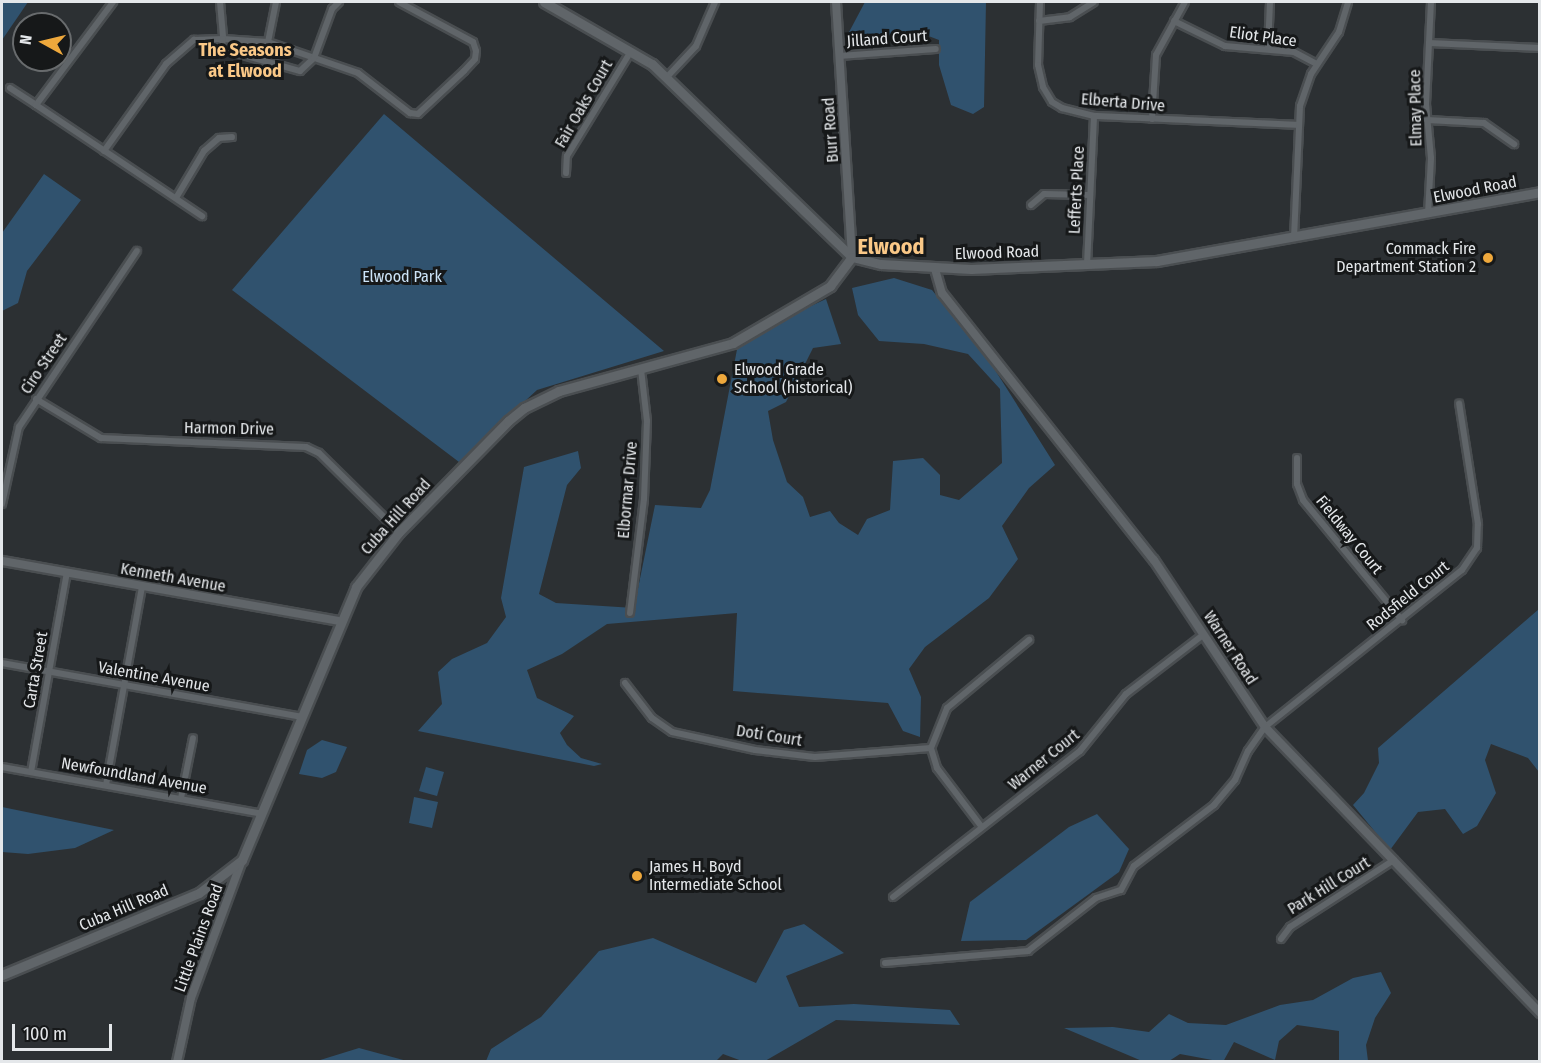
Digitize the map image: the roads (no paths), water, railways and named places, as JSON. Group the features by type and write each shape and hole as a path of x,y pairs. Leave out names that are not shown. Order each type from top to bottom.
{"main road":[{"path":"544,2 631,51 667,77 852,257"},
{"name":"Elwood Road","path":"852,257 881,264 935,269 1087,265 1180,258 1539,192"},
{"name":"Cuba Hill Road","path":"2,975 199,893 242,860 302,717 339,621 356,587 399,532 524,408 559,391 733,343 830,286 852,257"}],"street":[{"path":"36,105 113,2"},
{"path":"219,2 222,45 229,51 300,70 314,58 332,9 339,2"},
{"path":"268,42 276,2"},
{"path":"104,151 166,64 194,40 268,42 358,73 410,113 423,113 470,65 476,51 473,42 399,2"},
{"path":"667,77 696,46 715,2"},
{"name":"Burr Road","path":"836,2 852,257"},
{"name":"Elberta Drive","path":"1040,2 1038,65 1042,87 1062,108 1094,116 1298,125"},
{"path":"1039,21 1070,17 1094,2"},
{"path":"1152,119 1156,55 1185,2"},
{"path":"1268,48 1270,2"},
{"name":"Elmay Place","path":"1428,214 1431,158 1427,120 1431,2"},
{"path":"1294,238 1298,125 1305,88 1317,64 1339,32 1349,3"},
{"name":"Eliot Place","path":"1174,21 1225,46 1294,52 1317,64"},
{"path":"1430,43 1539,48"},
{"name":"Jilland Court","path":"839,56 936,49"},
{"name":"Fair Oaks Court","path":"566,173 567,156 631,51"},
{"path":"10,88 202,216"},
{"name":"Lefferts Place","path":"1087,265 1094,116"},
{"path":"1427,120 1484,123 1514,144"},
{"path":"176,198 204,151 219,138 232,137"},
{"path":"1031,205 1044,194 1090,195"},
{"name":"Ciro Street","path":"2,504 14,440 36,399 137,251"},
{"name":"Warner Road","path":"935,269 942,293 1154,560 1265,728 1539,1013"},
{"name":"Elbormar Drive","path":"630,613 644,499 647,421 641,369"},
{"name":"Harmon Drive","path":"36,399 101,438 306,447 318,453 399,532"},
{"name":"Rodsfield Court","path":"885,963 1028,951 1096,898 1121,890 1134,866 1214,805 1235,780 1248,752 1265,728 1462,570 1477,548 1478,524 1459,403"},
{"name":"Fieldway Court","path":"1297,458 1297,484 1303,500 1401,620"},
{"name":"Kenneth Avenue","path":"2,561 339,621"},
{"name":"Carta Street","path":"31,772 67,572"},
{"path":"106,785 142,586"},
{"name":"Warner Court","path":"893,897 981,826 1080,751 1126,694 1203,635"},
{"path":"981,826 937,768 931,748 947,708 1029,640"},
{"name":"Valentine Avenue","path":"2,663 302,717"},
{"name":"Doti Court","path":"626,683 652,718 672,732 755,750 814,757 931,748"},
{"path":"181,798 193,738"},
{"name":"Newfoundland Avenue","path":"2,767 262,814"},
{"name":"Little Plains Road","path":"177,1062 191,998 242,860"},
{"name":"Park Hill Court","path":"1281,939 1290,927 1394,860"}],"place":[{"name":"Commack Fire Department Station 2","path":"1488,258"},
{"name":"Elwood Grade School (historical)","path":"722,379"},
{"name":"James H. Boyd Intermediate School","path":"637,876"}],"district":[{"name":"The Seasons at Elwood","path":"245,61"},
{"name":"Elwood","path":"891,247"}],"park label":[{"name":"Elwood Park","path":"402,277"}]}
